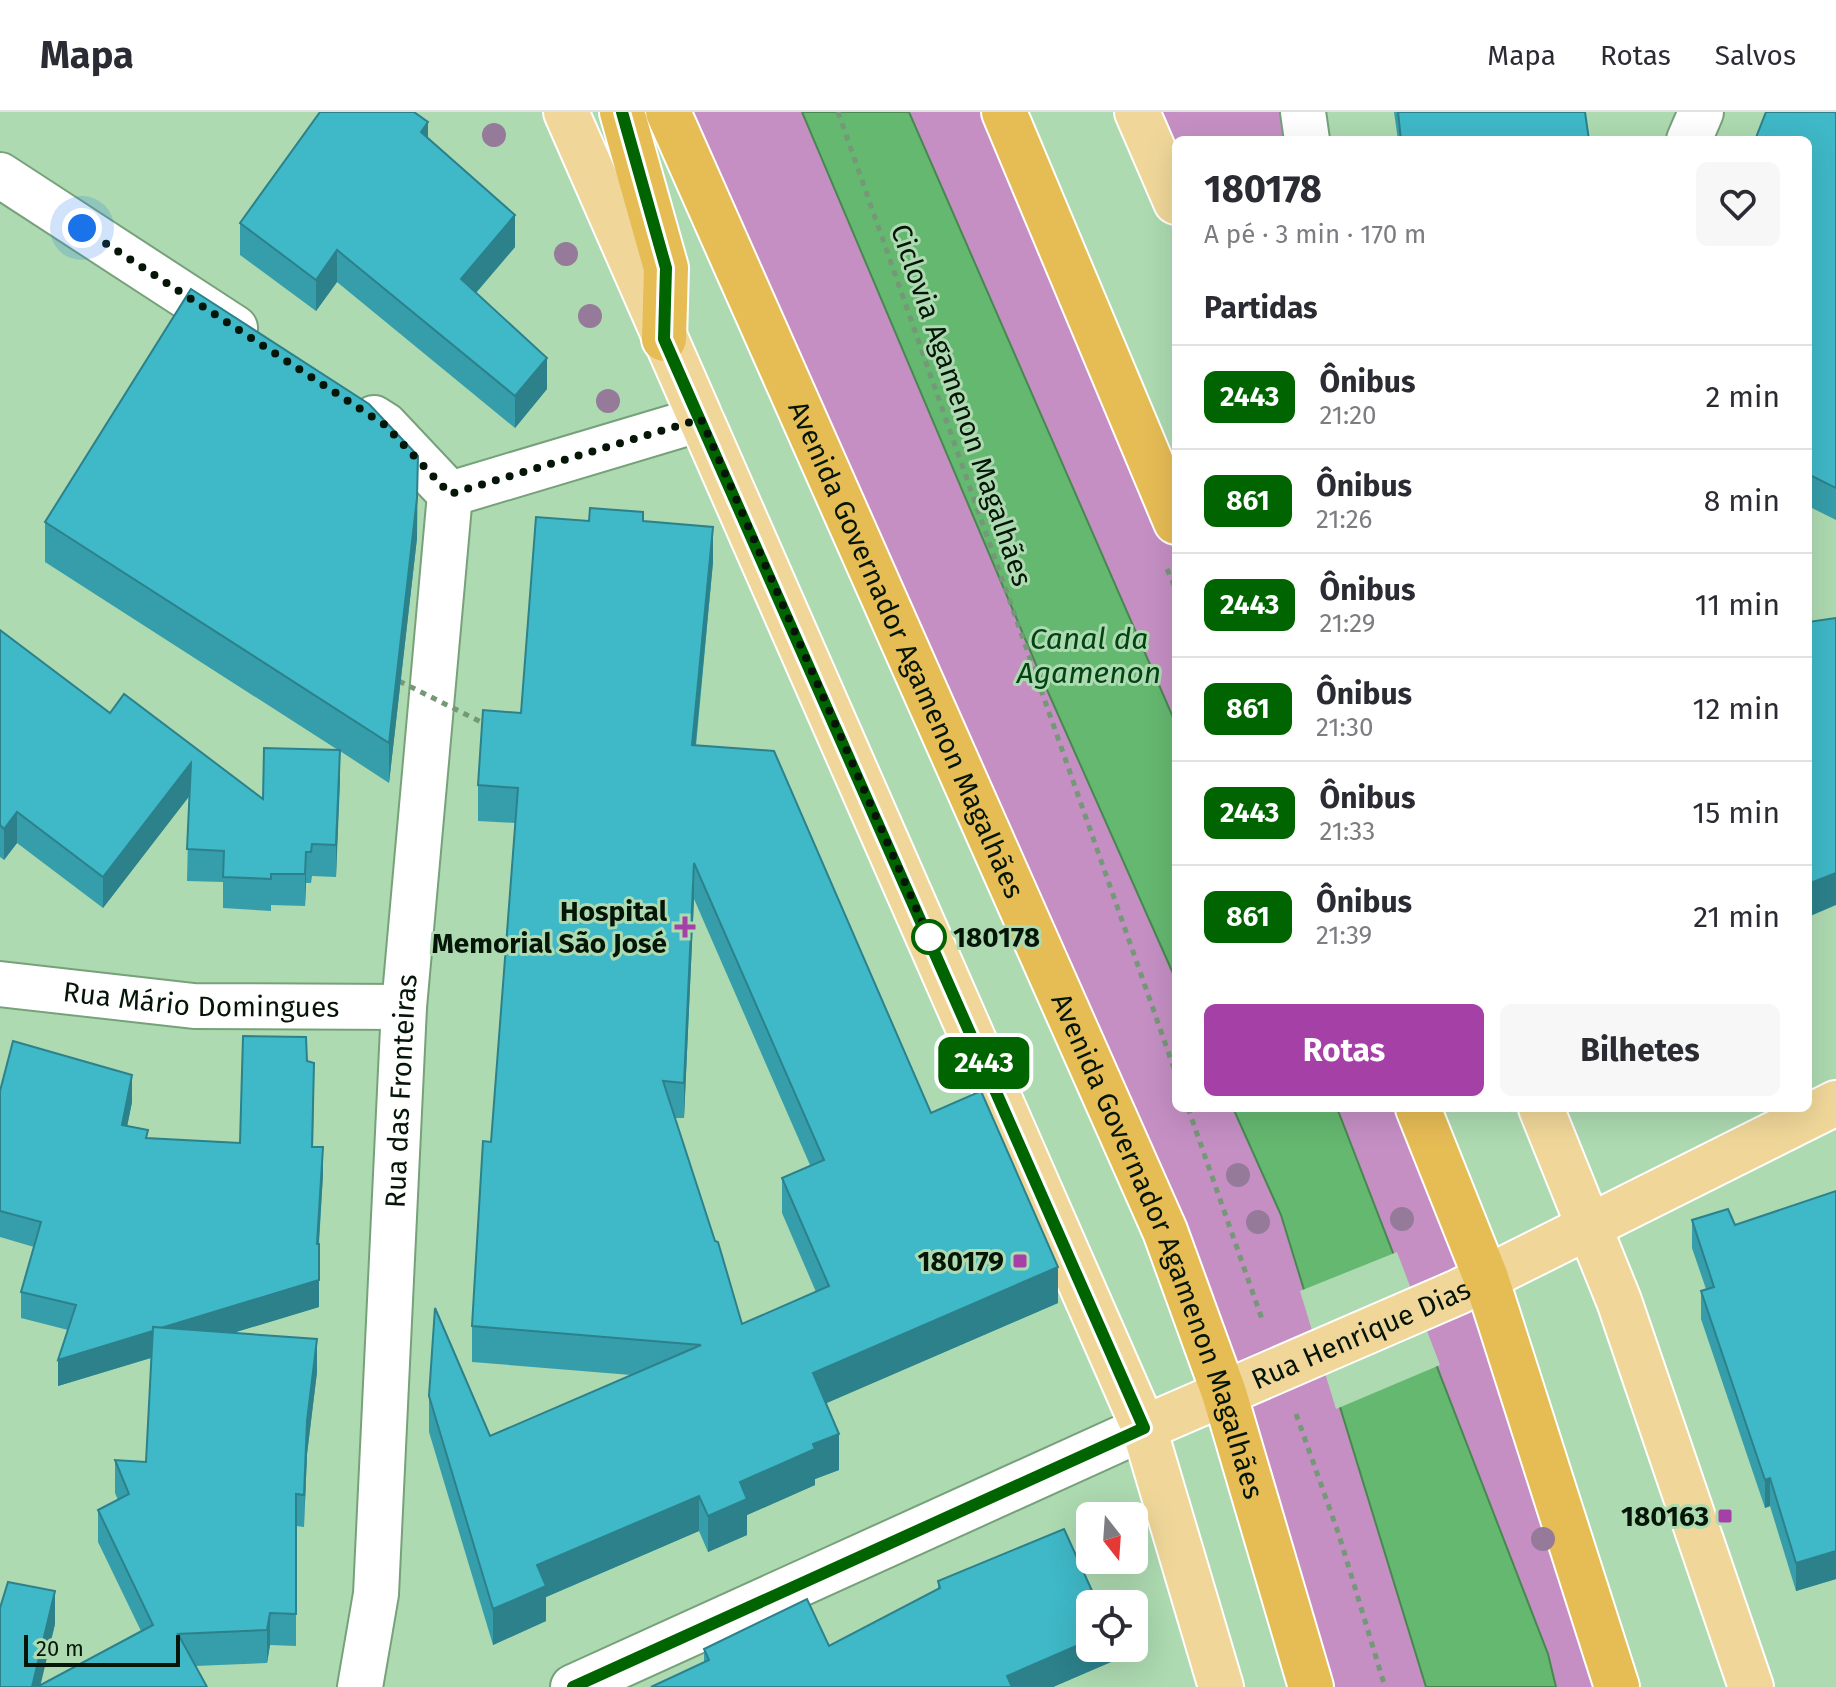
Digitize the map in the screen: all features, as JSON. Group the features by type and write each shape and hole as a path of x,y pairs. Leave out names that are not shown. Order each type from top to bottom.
{"highway":[{"path":"622,112 666,268 664,339"},
{"name":"Avenida Governador Agamenon Magalhães","path":"668,112 1165,1231 1224,1393 1311,1687"},
{"path":"1004,112 1172,512"},
{"path":"1419,1112 1472,1285 1617,1687"}],"main road":[{"path":"566,112 1144,1428 1221,1687"},
{"path":"1137,112 1172,193"},
{"name":"Rua Henrique Dias","path":"1144,1428 1472,1285 1836,1103"},
{"path":"1543,1112 1590,1226 1644,1372 1751,1687"}],"street":[{"path":"1303,112 1306,136"},
{"path":"1691,136 1701,112"},
{"path":"0,175 265,347"},
{"path":"345,399 385,425 450,494 701,419"},
{"name":"Rua das Fronteiras","path":"360,1687 376,1594 404,1007 450,494"},
{"name":"Rua Mário Domingues","path":"0,984 194,1006 404,1007"},
{"name":"Rua Henrique Dias","path":"573,1687 1144,1428"}],"path":[{"name":"Ciclovia Agamenon Magalhães","path":"838,112 1172,1063"},
{"path":"399,681 498,730"}],"shaded area":[{"path":"668,112 1004,112 1172,512 1172,1112 1419,1112 1617,1687 1311,1687 1224,1393"},
{"path":"1137,112 1303,112 1306,136 1172,136 1172,193"}],"water":[{"name":"Canal da Agamenon","path":"802,112 909,112 1172,715 1172,971 1040,674"},
{"path":"1235,1112 1339,1112 1548,1654 1556,1687 1426,1687 1281,1215"}],"pier":[{"path":"1397,1252 1440,1365 1336,1409 1300,1291"}],"building":[{"path":"320,112 414,112 428,122 421,132 515,215 461,279 547,358 515,396 337,250 316,280 240,223"},
{"path":"1398,112 1585,112 1588,136 1401,136"},
{"path":"1766,112 1836,112 1836,488 1812,476 1812,136 1757,136"},
{"path":"191,289 369,404 418,456 417,498 389,743 45,522"},
{"path":"590,508 643,512 643,521 713,527 692,745 774,751 931,1113 981,1091 1058,1267 813,1373 839,1434 813,1444 815,1449 740,1482 747,1499 708,1516 699,1496 537,1565 546,1586 493,1609 429,1396 435,1308 490,1436 701,1345 472,1326 483,1141 491,1142 518,788 478,785 483,710 521,713 536,517 589,521","holes":["694,863 824,1160 782,1178 829,1286 742,1324 718,1242 715,1241 663,1081 684,1083"]},
{"path":"1836,618 1836,873 1812,882 1812,621"},
{"path":"0,630 110,713 124,694 263,799 264,748 340,750 336,845 312,844 311,852 306,852 305,874 271,874 271,879 223,877 224,851 187,849 191,763 103,877 17,812 4,829 0,825"},
{"path":"243,1036 306,1037 307,1061 314,1063 312,1147 323,1147 317,1244 319,1280 161,1328 153,1327 153,1331 58,1360 76,1305 21,1292 41,1222 0,1211 0,1091 13,1041 132,1075 122,1125 148,1130 146,1138 240,1143"},
{"path":"1836,1191 1836,1551 1796,1563 1770,1478 1765,1480 1701,1291 1714,1287 1692,1220 1728,1209 1735,1225"},
{"path":"153,1327 317,1339 307,1421 304,1495 296,1494 296,1614 270,1613 267,1630 178,1634 207,1687 37,1687 153,1625 98,1510 129,1494 115,1460 146,1462"},
{"path":"1064,1529 1076,1555 1076,1574 1084,1574 1092,1590 1076,1590 1076,1646 1007,1676 1012,1687 651,1687 709,1660 704,1649 807,1599 829,1646 940,1588 938,1581"},
{"path":"8,1582 55,1591 32,1687 0,1687 0,1608"}],"bus line":[{"name":"2443","path":"573,1687 1144,1428 664,339 666,268 622,112"}],"place":[{"name":"Hospital Memorial São José","path":"685,927"},
{"name":"180178","path":"929,937"},
{"name":"180179","path":"1020,1261"},
{"name":"180163","path":"1725,1516"}],"route":[{"path":"82,228 385,425 450,494 701,419 931,942 929,937"}]}
